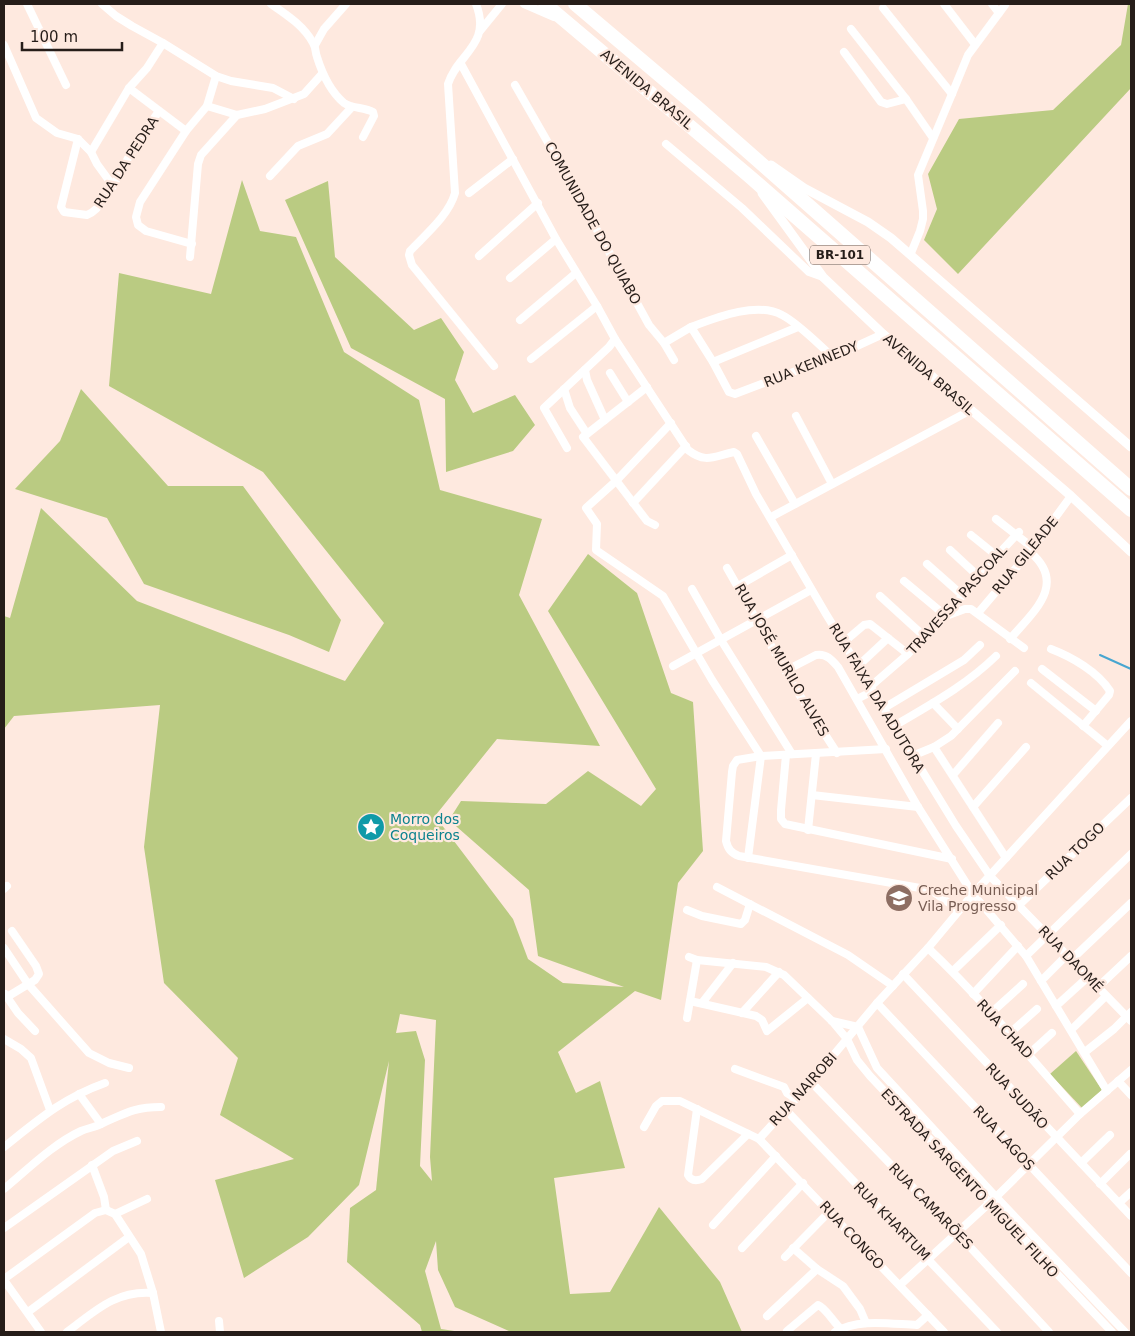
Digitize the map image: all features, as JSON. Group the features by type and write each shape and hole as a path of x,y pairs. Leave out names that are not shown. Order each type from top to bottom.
{"highway":[{"name":"AVENIDA BRASIL","path":"545,4 749,176 1131,510"},
{"name":"AVENIDA BRASIL","path":"575,4 1131,489"}],"street":[{"path":"37,4 29,7 66,85"},
{"path":"102,4 116,16 164,43 216,76 231,81 274,88 294,99"},
{"path":"271,4 302,28 315,45"},
{"path":"346,4 324,29 315,45 315,54 322,74 338,97 352,107 372,111 374,114 363,137"},
{"path":"479,33 502,4"},
{"path":"524,4 568,23"},
{"path":"944,4 974,44"},
{"path":"992,4 1000,13"},
{"path":"911,253 923,219 918,174 968,55 974,44 1005,5"},
{"path":"477,6 480,19 476,42 448,84 455,193 450,206 409,254 412,265 494,366"},
{"path":"883,8 952,94"},
{"path":"851,29 906,99 933,138"},
{"path":"91,152 129,88 142,74 164,43"},
{"path":"4,45 36,118 57,133 78,139 91,152 113,186"},
{"path":"844,52 881,102 886,104 906,99"},
{"path":"461,64 576,273 615,339 686,446 633,503"},
{"path":"207,106 237,115 265,109 294,99 308,91 322,74"},
{"path":"192,244 146,231 138,225 136,217 140,202 186,131 207,106 216,76"},
{"name":"COMUNIDADE DO QUIABO","path":"515,85 649,324 674,360"},
{"path":"129,88 186,131"},
{"path":"270,176 298,146 333,130 352,107"},
{"name":"RUA DA PEDRA","path":"78,139 61,207 64,212 81,215 91,214 113,186 135,145 159,111"},
{"path":"190,257 198,164 201,155 237,115"},
{"name":"AVENIDA BRASIL","path":"732,139 804,188 868,222 911,253 1131,447"},
{"path":"666,144 742,208 809,272 823,277"},
{"path":"469,193 514,159"},
{"name":"AVENIDA BRASIL","path":"749,176 823,277 883,334 1071,496 1131,552"},
{"path":"479,256 538,203"},
{"path":"510,278 556,239"},
{"path":"520,320 576,273"},
{"path":"530,359 597,306"},
{"path":"664,343 688,329 722,315 761,310 783,315 833,357"},
{"path":"688,329 714,362 798,327"},
{"name":"RUA KENNEDY","path":"714,362 729,392 732,394 833,357 883,334"},
{"path":"567,448 544,408 610,347 615,339"},
{"path":"585,370 587,380 605,420"},
{"path":"610,373 628,402"},
{"path":"647,387 582,437 647,521 655,525"},
{"path":"564,390 570,408 587,434"},
{"path":"771,517 971,410"},
{"path":"796,416 832,484"},
{"path":"671,423 616,481 586,508 597,524 596,550 663,596 696,654 761,756 748,858"},
{"path":"756,436 795,504"},
{"name":"RUA FAIXA DA ADUTORA","path":"686,446 697,457 704,459 734,452 737,454 754,489 811,590 912,756 990,876"},
{"name":"RUA GILEADE","path":"978,612 1032,550 1071,496"},
{"path":"996,519 1018,533 1043,565 1047,576 1046,590 1040,604 1010,639"},
{"name":"TRAVESSA PASCOAL","path":"856,699 872,689 946,616 978,576 1018,533"},
{"path":"971,535 997,556"},
{"path":"950,550 978,576"},
{"path":"738,586 792,555"},
{"path":"927,564 962,595"},
{"name":"RUA JOSÉ MURILO ALVES","path":"728,568 785,671 837,753"},
{"path":"904,581 946,616 965,609 971,609 978,612 1010,639 1024,648"},
{"path":"692,589 720,640 789,755 781,810 783,823 808,830 952,859"},
{"path":"673,666 811,590"},
{"path":"880,596 925,637"},
{"path":"844,642 864,625 870,624 908,654"},
{"path":"858,666 888,638"},
{"path":"884,708 964,660 980,645"},
{"path":"1051,649 1064,654 1082,666 1108,689 1109,695 1083,726"},
{"name":"RUA FAIXA DA ADUTORA","path":"785,671 816,654 827,656 838,667 918,807 974,894 1026,956 1107,1091"},
{"path":"894,726 968,681 996,656"},
{"path":"1042,669 1096,711"},
{"path":"912,756 944,741 1015,671"},
{"path":"1031,683 1108,746"},
{"path":"933,703 958,729"},
{"path":"848,1039 959,910 1131,721"},
{"path":"953,775 998,723"},
{"path":"934,747 1006,858"},
{"path":"973,807 1026,747"},
{"path":"886,749 761,756 737,760 734,762 732,772 726,841 732,853 748,858 932,891 959,910"},
{"path":"808,830 816,754"},
{"path":"812,795 918,807"},
{"name":"RUA TOGO","path":"1018,905 1131,798"},
{"path":"1026,956 1131,854"},
{"name":"RUA DAOMÉ","path":"990,876 1070,957 1088,978 1130,1016"},
{"path":"717,887 848,955 893,986"},
{"path":"1041,981 1131,903"},
{"path":"687,910 702,916 741,924 745,920 750,904"},
{"path":"953,971 1001,925"},
{"path":"12,931 36,966 39,974 37,978 28,984 5,995 18,1013 35,1031"},
{"path":"973,994 1018,946"},
{"path":"4,948 28,984 89,1052 109,1063 129,1068"},
{"name":"RUA CHAD","path":"928,948 953,971 1029,1054 1080,1114"},
{"path":"1098,987 1131,956"},
{"path":"687,1018 693,958 766,967 779,972 742,1012"},
{"path":"702,1003 733,963"},
{"name":"ESTRADA SARGENTO MIGUEL FILHO","path":"779,972 832,1021 848,1039 857,1060 870,1076 1125,1332"},
{"name":"RUA SUDÃO","path":"904,974 1131,1216"},
{"path":"1056,1006 1088,978"},
{"path":"991,1013 1023,984"},
{"path":"1071,1030 1106,996"},
{"path":"690,1001 760,1017 767,1031 808,998"},
{"name":"RUA LAGOS","path":"877,1003 1131,1272"},
{"path":"1010,1034 1037,1009"},
{"path":"1085,1052 1130,1016"},
{"path":"832,1021 858,1027"},
{"name":"ESTRADA SARGENTO MIGUEL FILHO","path":"858,1027 876,1068 1112,1332"},
{"path":"1029,1054 1052,1032"},
{"path":"4,1039 32,1058 50,1110"},
{"name":"RUA NAIROBI","path":"759,1138 848,1039"},
{"path":"735,1068 784,1088 787,1093 795,1098"},
{"path":"900,1285 993,1200 1080,1114 1131,1070"},
{"path":"1118,1081 1131,1095"},
{"name":"RUA CAMARÕES","path":"811,1082 1049,1332"},
{"path":"4,1147 50,1110 79,1094 105,1083"},
{"path":"79,1094 101,1124"},
{"path":"644,1127 656,1106 662,1101 680,1101 759,1138"},
{"path":"4,1189 67,1139 81,1131 133,1110 144,1107 161,1107"},
{"path":"697,1109 688,1175 692,1180 702,1179 748,1134"},
{"name":"RUA KHARTUM","path":"786,1110 997,1332"},
{"path":"1082,1163 1110,1135"},
{"name":"RUA CONGO","path":"759,1138 944,1332"},
{"path":"4,1228 92,1165 114,1151 137,1141"},
{"path":"1100,1184 1130,1154"},
{"path":"713,1225 776,1156"},
{"path":"92,1165 104,1197 106,1210"},
{"path":"742,1248 803,1183"},
{"path":"1119,1204 1131,1192"},
{"path":"115,1214 147,1199"},
{"path":"41,1332 4,1279 95,1213 106,1210 115,1214 141,1254 153,1293 161,1332"},
{"path":"784,1257 830,1211"},
{"path":"28,1312 129,1237"},
{"path":"793,1248 817,1269 843,1286 857,1304 866,1323"},
{"path":"768,1316 817,1269"},
{"path":"67,1332 115,1298 153,1293"},
{"path":"787,1331 818,1305 822,1307 838,1331 866,1323 916,1329 928,1315"},
{"path":"220,1321 220,1332"}],"green space":[{"path":"1128,4 1131,4 1131,88 958,274 924,240 937,209 928,174 959,119 1053,110 1121,45"},
{"path":"242,180 260,231 296,237 344,352 419,400 440,490 542,519 519,595 600,746 497,739 435,816 513,919 528,959 563,983 624,987 538,956 529,890 449,820 461,801 546,804 588,771 641,806 656,789 548,611 588,554 637,593 671,693 693,702 703,851 678,883 661,1000 635,991 558,1052 576,1093 600,1081 625,1168 554,1178 570,1294 610,1292 659,1207 720,1282 742,1332 511,1332 455,1307 438,1270 436,1241 425,1271 441,1329 461,1332 422,1332 420,1325 347,1262 350,1208 376,1190 389,1061 359,1185 308,1237 244,1278 215,1180 294,1159 220,1115 238,1058 164,983 144,847 160,705 14,716 4,729 4,616 10,618 41,508 137,601 345,681 384,623 263,472 109,386 119,273 211,294","holes":["400,1014 436,1020 430,1157 432,1181 420,1166 425,1060 416,1031 396,1033"]},
{"path":"328,181 335,257 414,330 441,318 464,352 455,380 473,413 515,395 535,425 513,451 446,472 445,399 351,348 285,200"},
{"path":"81,389 168,486 243,486 341,620 329,652 289,635 144,584 107,518 15,489 60,441"},
{"path":"1076,1051 1102,1090 1082,1108 1050,1074"}],"waterway":[{"path":"1100,655 1131,669"}],"place":[{"name":"Morro dos Coqueiros","path":"371,827"},
{"name":"Creche Municipal Vila Progresso","path":"899,898"}]}
